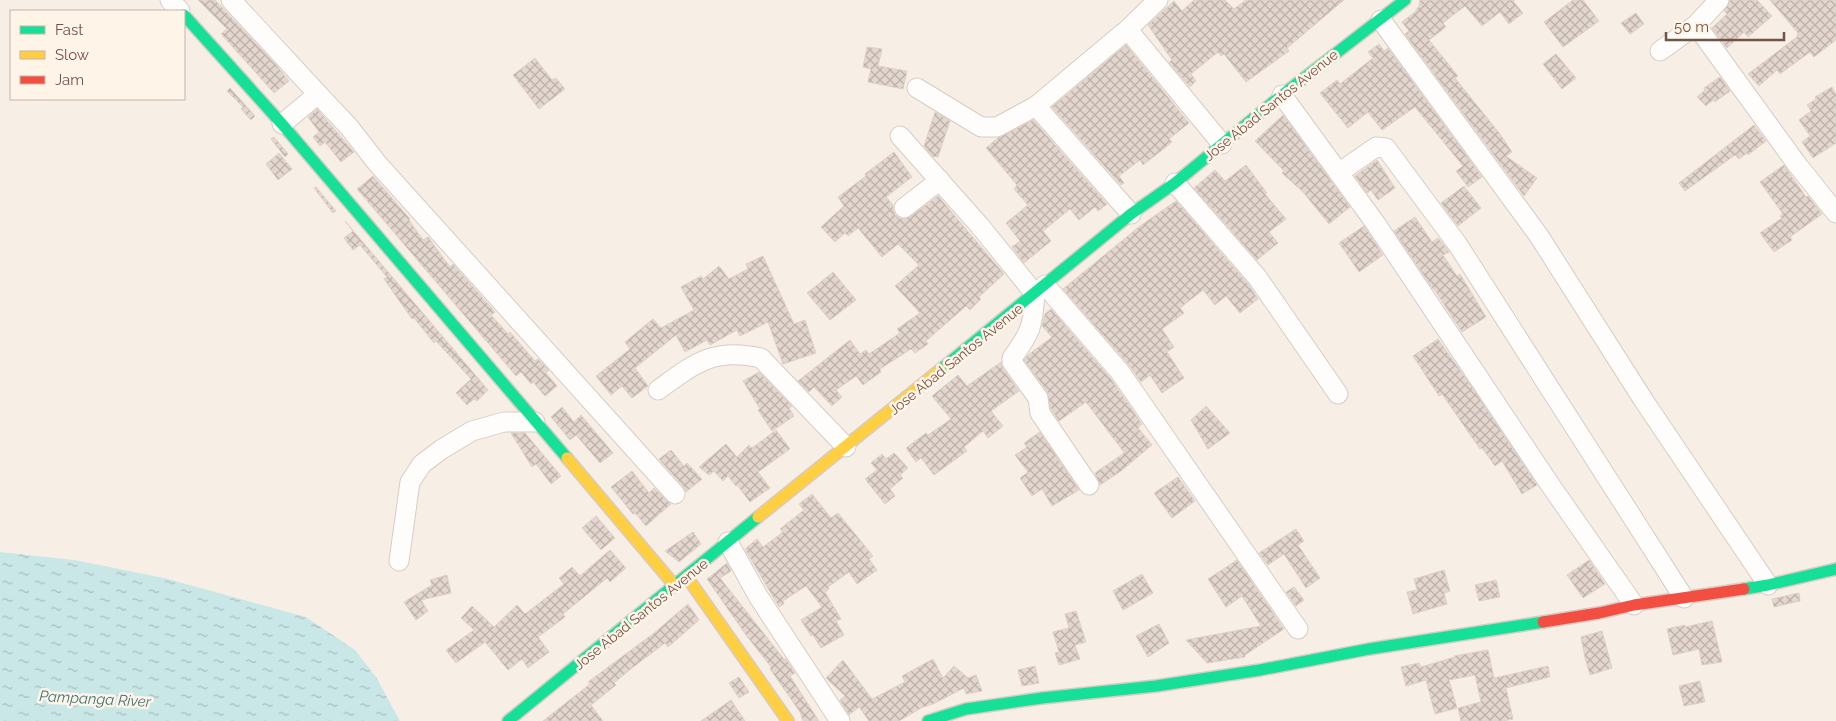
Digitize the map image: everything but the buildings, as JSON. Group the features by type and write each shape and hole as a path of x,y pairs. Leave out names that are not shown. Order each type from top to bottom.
{"main road":[{"name":"Jose Abad Santos Avenue","path":"508,721 1132,214 1175,183 1282,95 1406,0"},
{"path":"185,16 282,124 675,586"},
{"path":"928,721 966,709 1042,698 1156,686 1251,671 1368,648 1768,585 1836,570"},
{"path":"687,576 788,721"}],"street":[{"path":"170,0 179,10"},
{"path":"231,0 349,127 377,163 675,494"},
{"path":"917,88 981,127 997,127 1036,106 1125,32 1158,0"},
{"path":"1660,51 1696,25 1719,0"},
{"path":"1381,20 1539,236 1644,401 1768,585"},
{"path":"1696,25 1796,164 1836,213"},
{"path":"1125,32 1133,36 1222,144"},
{"path":"282,124 318,94"},
{"path":"1282,95 1340,172 1398,256 1551,486 1634,605"},
{"path":"1036,106 1132,214"},
{"path":"900,136 1040,290 1120,372 1298,629"},
{"path":"1340,172 1376,147 1386,148 1458,245 1684,598"},
{"path":"904,208 940,180"},
{"path":"1175,183 1257,277 1338,394"},
{"path":"1040,290 1031,329 1012,358 1012,362 1038,398 1040,413 1089,485"},
{"path":"658,390 693,365 716,356 744,354 761,358 846,447"},
{"path":"398,561 410,482 422,464 442,449 472,431 504,422 535,422"},
{"path":"728,542 758,596 840,721"}],"water":[{"name":"Pampanga River","path":"0,552 74,560 164,578 306,617 355,650 376,677 400,721 0,721"}],"traffic: fast":[{"path":"940,370 1131,214 1175,183 1282,95 1405,0"},
{"path":"185,16 282,124 567,458"},
{"path":"508,721 758,517"},
{"path":"1744,589 1836,569"},
{"path":"928,721 966,709 1042,698 1156,686 1260,670 1369,649 1543,622"}],"traffic: slow":[{"path":"758,517 940,370"},
{"path":"567,458 675,586"},
{"path":"687,577 788,721"}],"traffic: jam":[{"path":"1543,622 1634,605 1744,589"}]}
